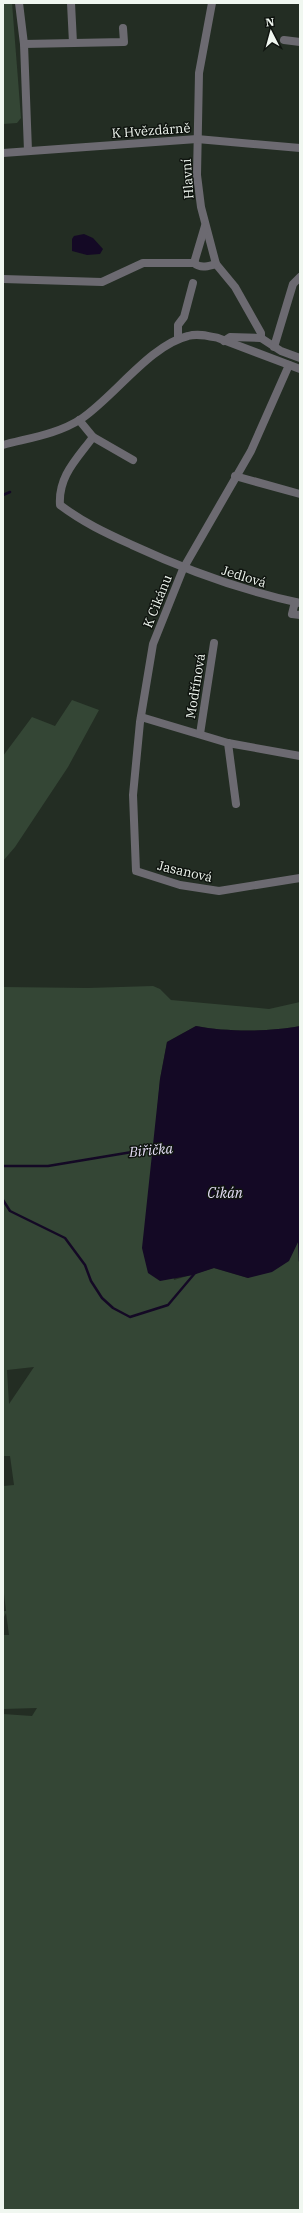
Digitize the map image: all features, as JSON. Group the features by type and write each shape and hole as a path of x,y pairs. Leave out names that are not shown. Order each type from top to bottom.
{"street":[{"path":"18,3 24,44 28,151"},
{"path":"71,3 73,43"},
{"name":"Hlavní","path":"212,3 199,73 197,174 205,226 216,264 235,287 261,333 261,338"},
{"path":"24,44 124,42 123,28"},
{"path":"284,40 300,42"},
{"name":"K Hvězdárně","path":"3,153 197,139 300,148"},
{"path":"194,263 205,226"},
{"path":"3,279 102,282 143,263 194,263 198,266 216,264"},
{"path":"274,347 293,284 300,277"},
{"path":"178,339 178,325 184,317 192,283"},
{"path":"3,445 52,432 79,420 151,357 178,339 189,335 203,335 224,341 300,369"},
{"path":"224,341 230,337 261,338 274,347 300,358"},
{"name":"K Cikánu","path":"136,871 133,795 141,717 153,644 183,569 235,476 251,451 289,365"},
{"path":"79,420 93,437 133,460"},
{"name":"Jedlová","path":"93,437 64,476 59,491 60,505 87,524 183,569 255,593 297,602"},
{"path":"235,476 300,494"},
{"path":"297,602 292,614 300,615"},
{"name":"Modřínová","path":"200,734 214,643"},
{"name":"Modřínová","path":"141,717 228,743 300,756"},
{"path":"228,743 236,804"},
{"name":"Jasanová","path":"136,871 180,885 219,892 300,878"}],"green space":[{"path":"3,3 12,3 21,118 17,123 3,124"},
{"path":"72,700 99,710 68,767 15,847 3,861 3,756 32,717 55,726"},
{"path":"153,986 160,989 171,1000 269,1009 300,1002 300,1026 248,1030 196,1026 167,1042 160,1079 154,1148 174,1280 214,1268 248,1278 300,1238 300,2210 3,2210 3,1714 32,1716 37,1708 3,1709 3,1635 9,1635 6,1613 3,1619 3,1611 6,1611 3,1585 3,1486 14,1485 10,1456 3,1456 3,987 88,988","holes":["34,1367 9,1404 7,1370"]}],"water":[{"path":"84,234 93,238 103,249 100,254 87,255 72,251 72,239 74,236"},
{"name":"Cikán","path":"196,1026 248,1030 300,1026 300,1238 289,1261 272,1272 248,1278 214,1268 193,1275 160,1281 148,1273 142,1248 160,1079 167,1042"}],"waterway":[{"path":"3,495 10,492"},
{"name":"Biřička","path":"3,1166 48,1166 156,1148"},
{"path":"3,1200 10,1211 65,1238 85,1265 91,1281 102,1298 113,1308 130,1317 168,1305 195,1273"},
{"path":"299,1236 300,1261"}]}
